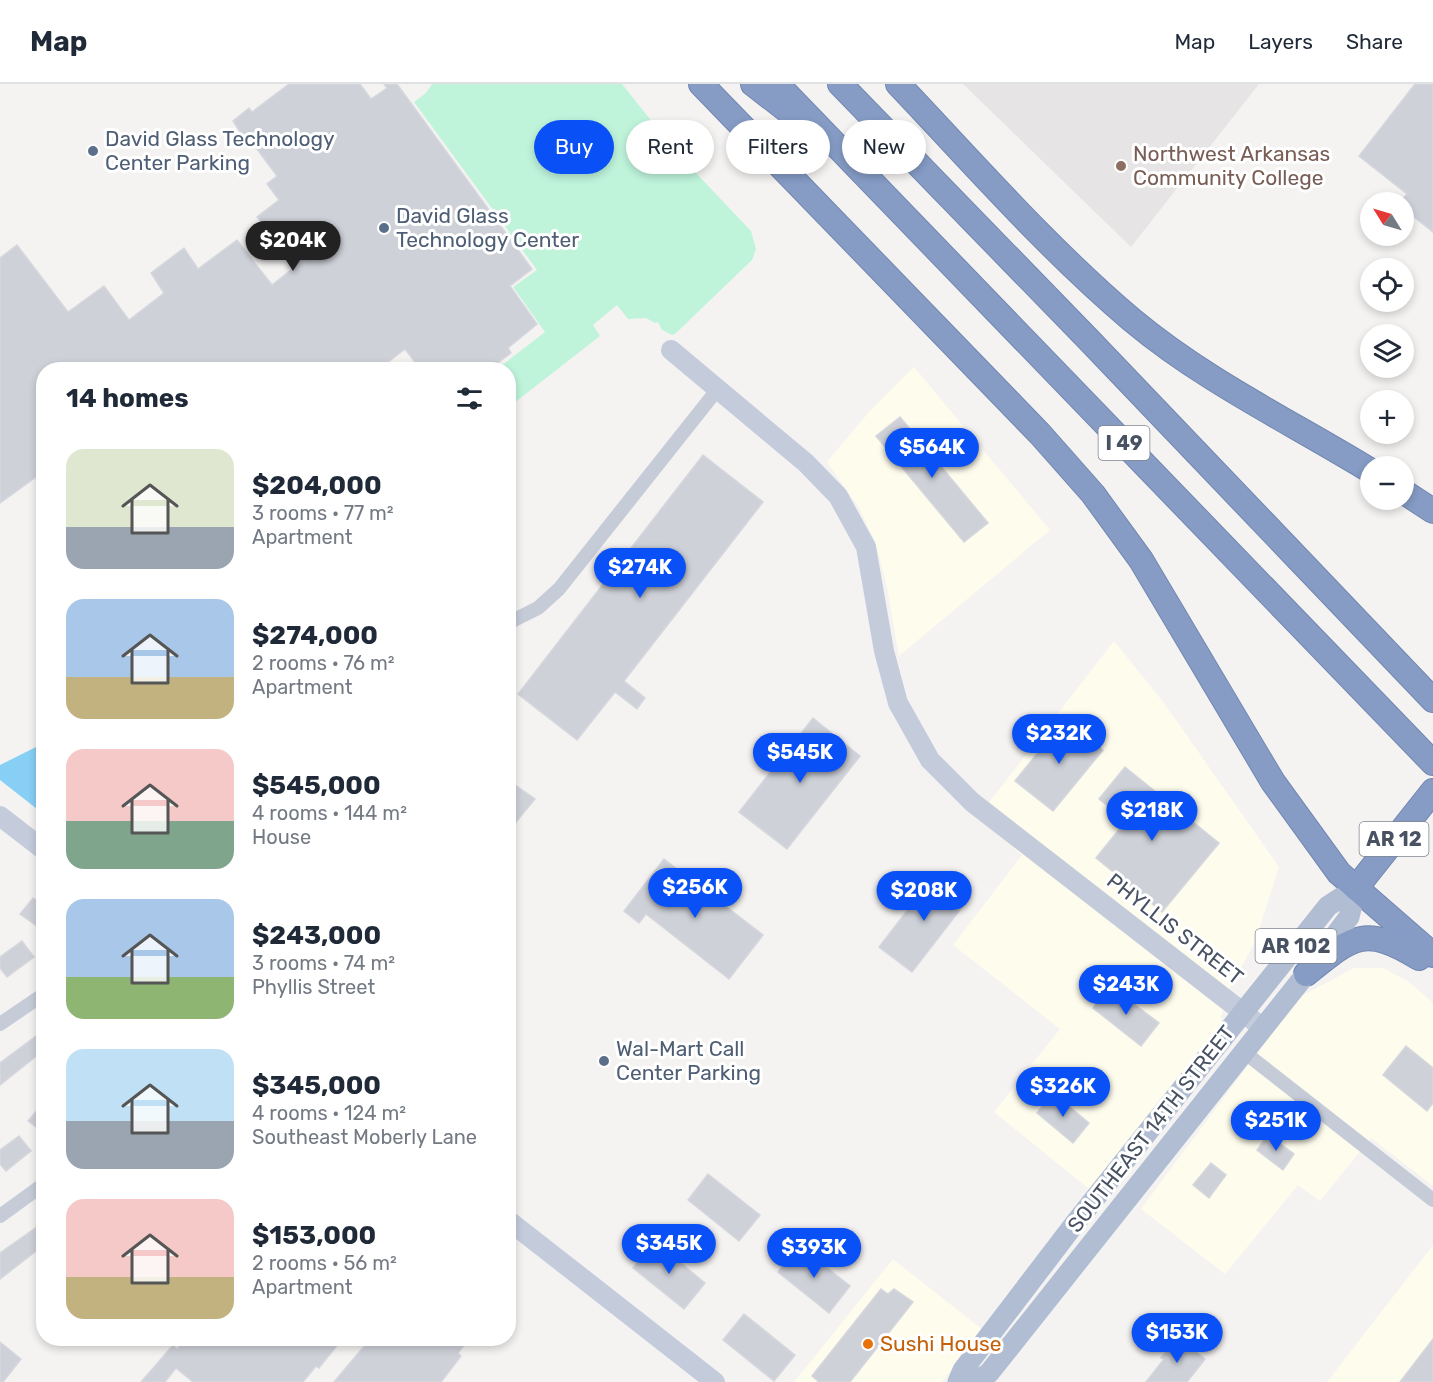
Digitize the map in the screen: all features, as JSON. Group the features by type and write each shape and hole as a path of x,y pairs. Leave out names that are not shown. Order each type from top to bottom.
{"highway":[{"path":"701,84 1040,434 1093,494 1141,560 1274,782 1339,873 1433,955"},
{"path":"753,84 840,150"},
{"name":"I 49","path":"777,84 1433,763"},
{"name":"I 49","path":"840,84 1111,362 1433,700"},
{"path":"898,84 1033,225 1133,321 1216,381 1360,465"},
{"path":"1414,499 1433,511"},
{"name":"SOUTHEAST 14TH STREET","path":"1356,888 1433,791"},
{"path":"1306,974 1344,945 1355,939 1366,937 1380,938 1390,942 1433,965"}],"main road":[{"name":"SOUTHEAST 14TH STREET","path":"975,1382 989,1373 1306,974 1349,917 1356,888"},
{"name":"SOUTHEAST 14TH STREET","path":"958,1382 963,1370 1076,1222 1328,906 1356,888"}],"street":[{"name":"PHYLLIS STREET","path":"671,350 806,463 838,496 866,547 884,651 898,703 930,760 972,802 1263,1028"},
{"path":"516,618 538,608 559,590 717,390"},
{"path":"0,816 36,844"},
{"path":"0,1024 36,999"},
{"path":"1244,1052 1433,1200"},
{"path":"0,1216 36,1190"},
{"path":"516,1226 715,1382"}],"shaded area":[{"name":"Northwest Arkansas Community College","path":"963,84 1259,84 1131,247"},
{"path":"914,367 1050,530 899,656 886,582 875,541 858,506 827,462 868,413"},
{"path":"1114,641 1164,703 1279,867 1255,942 1231,986 1221,1016 1223,1028 1094,1193 994,1112 1060,1029 953,945 1022,855 977,818"},
{"path":"1354,968 1383,968 1409,982 1433,1003 1433,1186 1371,1138 1320,1201 1298,1185 1225,1274 1141,1209 1298,998"},
{"path":"1433,1245 1433,1382 1327,1382"},
{"path":"893,1259 983,1330 942,1382 794,1382"}],"green space":[{"path":"432,84 622,84 651,120 626,120 626,174 697,174 751,231 756,249 752,260 672,335 662,330 658,322 655,323 646,318 628,319 617,305 593,325 600,336 516,402 516,362 506,362 545,332 513,287 537,270 414,102 426,93"}],"water":[{"path":"36,747 36,808 0,780 0,765"}],"building":[{"name":"David Glass Technology Center","path":"289,84 360,84 371,99 387,88 384,84 397,84 532,269 510,286 537,324 508,348 511,353 499,362 415,362 405,349 388,362 36,362 36,477 0,503 0,258 17,245 68,312 104,286 129,320 164,293 151,273 184,248 198,269 237,240 272,285 297,265 276,236 273,238 257,217 279,200 267,184 277,176 251,141 247,143 233,121 249,108 252,112"},
{"path":"1415,84 1433,84 1433,232 1414,217 1414,192 1404,192 1359,156"},
{"path":"900,417 988,523 964,542 876,436"},
{"path":"703,455 763,502 624,681 645,698 637,709 615,692 577,740 518,694"},
{"path":"813,718 860,756 787,849 739,812"},
{"path":"1065,719 1103,750 1053,811 1015,781"},
{"path":"1125,767 1219,843 1162,912 1096,858 1126,821 1099,799"},
{"path":"516,786 535,799 516,822"},
{"path":"664,859 763,935 729,979 646,914 639,923 624,911"},
{"path":"937,872 970,897 912,972 879,947"},
{"path":"33,898 36,900 36,925 20,914"},
{"path":"22,941 34,957 7,977 0,968 0,957"},
{"path":"1110,986 1159,1023 1141,1046 1093,1008"},
{"path":"36,1036 36,1056 0,1085 0,1063"},
{"path":"1406,1046 1433,1068 1433,1103 1427,1111 1383,1075"},
{"path":"1053,1093 1089,1123 1073,1143 1037,1113"},
{"path":"36,1112 36,1127 28,1121"},
{"path":"1268,1135 1294,1154 1283,1170 1257,1150"},
{"path":"19,1136 31,1151 6,1171 0,1164 0,1150"},
{"path":"1211,1163 1226,1175 1209,1198 1193,1185"},
{"path":"708,1174 760,1215 739,1241 688,1200"},
{"path":"36,1228 36,1251 0,1279 0,1253"},
{"path":"654,1241 705,1283 684,1309 633,1268"},
{"path":"798,1245 850,1286 829,1313 778,1272"},
{"path":"881,1289 888,1294 894,1289 913,1302 850,1382 819,1382 812,1376"},
{"path":"744,1314 795,1355 774,1381 723,1340"},
{"path":"1178,1337 1205,1359 1187,1382 1146,1382 1164,1359 1161,1358"},
{"path":"1433,1339 1433,1382 1400,1382"},
{"path":"0,1342 21,1359 3,1382 0,1382"},
{"path":"172,1346 177,1349 179,1346 337,1346 319,1368 316,1366 303,1382 193,1382 176,1368 165,1382 141,1382"},
{"path":"364,1346 464,1346 458,1353 461,1356 441,1382 334,1382"}],"place":[{"name":"David Glass Technology Center Parking","path":"93,151"},
{"name":"Northwest Arkansas Community College","path":"1121,166"},
{"name":"David Glass Technology Center","path":"384,228"},
{"name":"Wal-Mart Call Center Parking","path":"604,1061"},
{"name":"Sushi House","path":"868,1344"}]}
